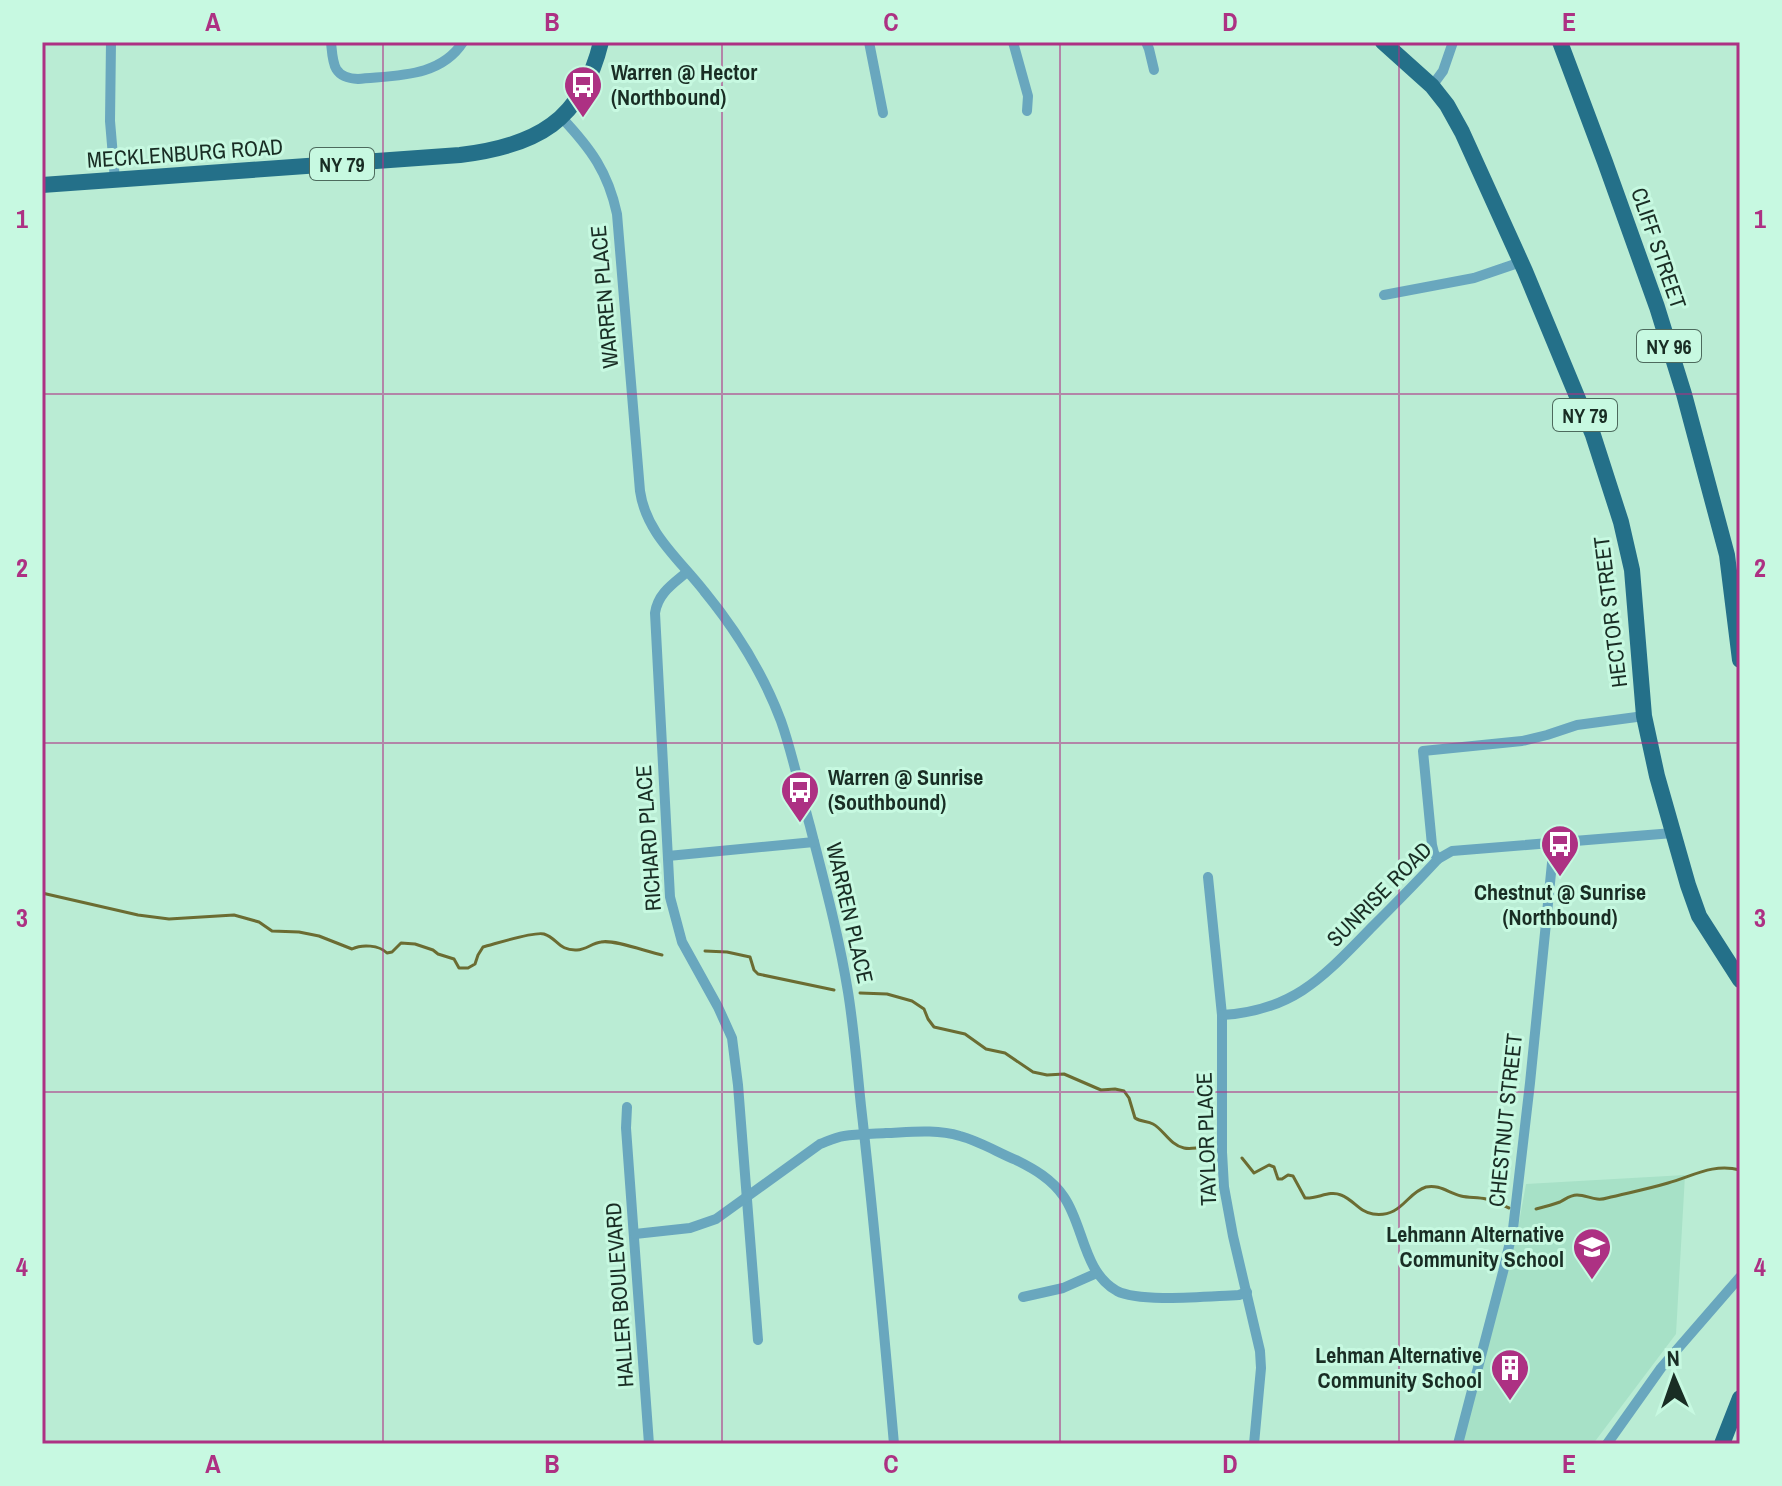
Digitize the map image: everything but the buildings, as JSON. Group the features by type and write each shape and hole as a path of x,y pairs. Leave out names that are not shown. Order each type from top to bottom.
{"main road":[{"name":"NY 79","path":"562,118 592,73 601,42"},
{"name":"HECTOR STREET","path":"1383,42 1432,86 1462,132 1521,262 1593,435 1621,522 1635,594 1644,716 1651,753 1699,916 1740,980"},
{"name":"CLIFF STREET","path":"1560,42 1657,307 1684,394 1727,555 1740,660"},
{"name":"MECKLENBURG ROAD","path":"42,185 484,152 527,140 562,118"},
{"path":"1722,1444 1740,1398"}],"street":[{"path":"111,42 110,121 115,180"},
{"path":"331,42 336,69 341,75 358,79 432,69 448,60 463,42"},
{"path":"869,42 883,113"},
{"path":"1013,42 1028,96 1027,111"},
{"path":"1146,42 1154,70"},
{"path":"1432,86 1443,71 1453,42"},
{"name":"WARREN PLACE","path":"562,118 593,155 613,193 619,227 641,498 652,527 730,625 768,690 781,721 814,842 849,993 894,1444"},
{"path":"1384,295 1474,278 1521,262"},
{"name":"RICHARD PLACE","path":"687,572 663,592 655,613 670,897 678,933 732,1038 758,1340"},
{"path":"1438,859 1432,845 1423,751 1522,741 1577,725 1644,716"},
{"name":"SUNRISE ROAD","path":"1222,1015 1269,1007 1313,985 1438,859 1452,851 1673,833"},
{"path":"668,856 814,842"},
{"name":"CHESTNUT STREET","path":"1458,1444 1513,1229 1554,843"},
{"name":"TAYLOR PLACE","path":"1208,877 1222,1015 1224,1187 1260,1351 1254,1444"},
{"name":"HALLER BOULEVARD","path":"627,1107 627,1144 649,1444"},
{"path":"635,1234 690,1228 716,1219 820,1144 843,1136 932,1131 984,1144 1040,1174 1059,1189 1076,1218 1097,1273 1116,1290 1141,1297 1247,1292"},
{"path":"1023,1297 1063,1288 1097,1273"},
{"path":"1607,1444 1661,1368 1740,1277"}],"shaded area":[{"name":"Lehmann Alternative Community School","path":"1685,1175 1676,1334 1593,1444 1462,1444 1518,1228 1526,1184"}],"waterway":[{"path":"42,893 169,919 234,915 259,922 272,931 319,936 352,949 370,946 387,953 401,943 415,944 454,959 459,968 475,964 483,947 539,934 571,950 607,942 662,955"},
{"path":"705,951 750,957 758,974 834,990"},
{"path":"860,993 887,994 912,1001 924,1009 934,1027 965,1034 986,1049 1005,1053 1033,1072 1064,1074 1101,1090 1124,1091 1135,1118 1153,1124 1179,1146 1209,1148"},
{"path":"1242,1158 1254,1173 1269,1165 1274,1167 1278,1179 1293,1176 1305,1198 1337,1194 1373,1214 1391,1212 1419,1190 1431,1186 1461,1196 1486,1199 1509,1208"},
{"path":"1536,1209 1575,1195 1603,1199 1712,1169 1740,1170"}],"place":[{"name":"Warren @ Hector (Northbound)","path":"583,119"},
{"name":"Warren @ Sunrise (Southbound)","path":"800,824"},
{"name":"Chestnut @ Sunrise (Northbound)","path":"1560,878"},
{"name":"Lehmann Alternative Community School","path":"1592,1281"},
{"name":"Lehman Alternative Community School","path":"1510,1402"}]}
